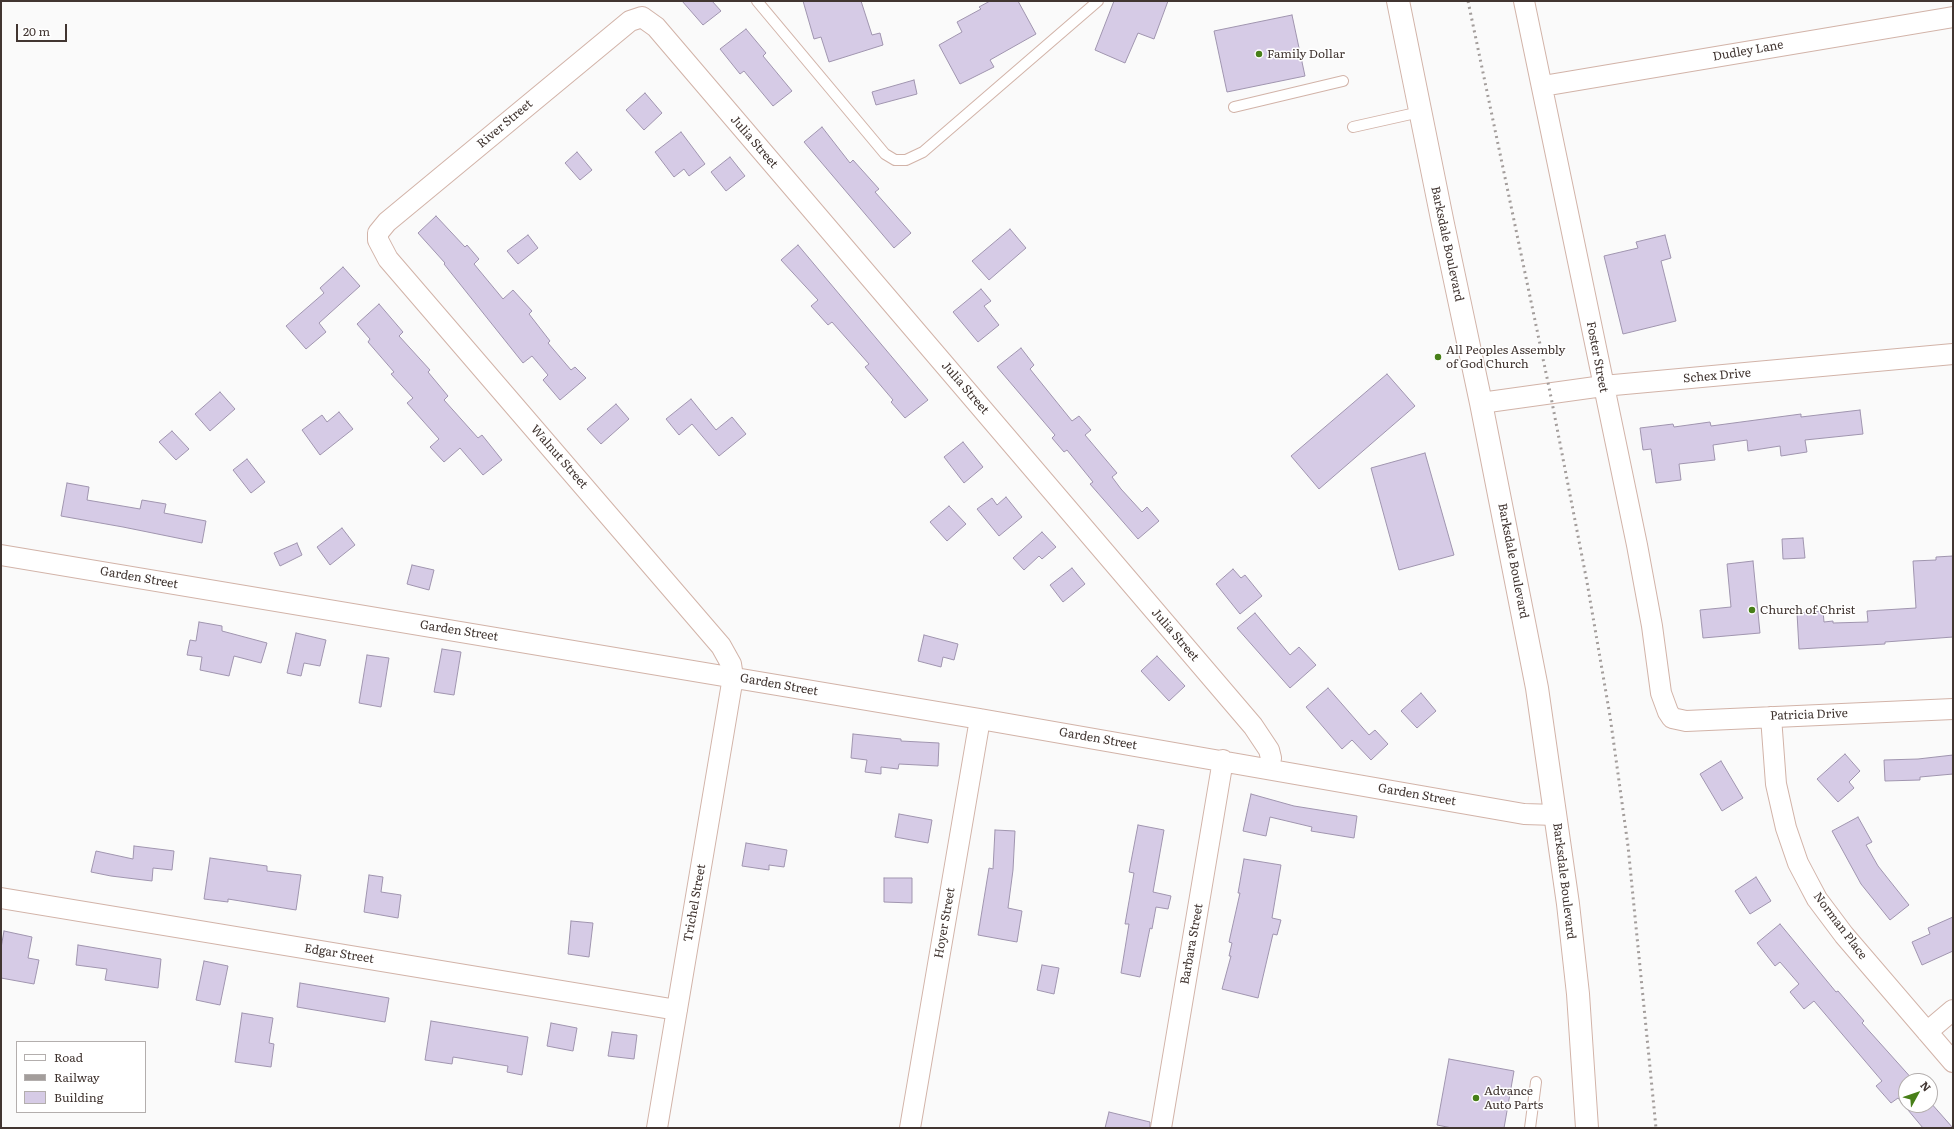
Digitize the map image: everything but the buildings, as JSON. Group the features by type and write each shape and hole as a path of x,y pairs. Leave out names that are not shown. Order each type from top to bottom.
{"main road":[{"name":"Barksdale Boulevard","path":"1398,1 1522,606 1556,815 1578,994 1587,1128"}],"street":[{"name":"Foster Street","path":"1524,1 1543,86 1644,585 1660,693 1668,712"},
{"name":"River Street","path":"378,240 378,233 387,222 623,26 636,18 642,17"},
{"name":"Julia Street","path":"642,17 652,23 661,33 1253,726 1269,750 1271,758 1269,769"},
{"name":"Dudley Lane","path":"1543,86 1953,17"},
{"name":"Walnut Street","path":"378,240 388,259 721,646 731,664 733,677"},
{"name":"Schex Drive","path":"1481,403 1603,386 1953,354"},
{"name":"Garden Street","path":"1,555 980,718 1524,814 1556,815"},
{"name":"Trichel Street","path":"657,1128 733,677"},
{"name":"Patricia Drive","path":"1668,712 1672,718 1686,721 1953,709"},
{"name":"Norman Place","path":"1771,716 1776,784 1786,828 1798,863 1817,899 1829,916 1953,1062"},
{"name":"Hoyer Street","path":"910,1128 980,718"},
{"name":"Barbara Street","path":"1161,1128 1223,760"},
{"name":"Edgar Street","path":"1,898 677,1010"},
{"path":"1927,1032 1953,1010"}],"lane":[{"path":"757,1 885,154 895,160 906,160 922,152 1098,1"},
{"path":"1234,107 1343,81"},
{"path":"1353,127 1420,112"},
{"path":"1530,1128 1536,1082"}],"railway":[{"path":"1468,1 1550,392 1587,582 1610,716 1628,846 1656,1128"}],"place":[{"name":"Family Dollar","path":"1259,54"},
{"name":"All Peoples Assembly of God Church","path":"1438,357"},
{"name":"Church of Christ","path":"1752,610"},
{"name":"Advance Auto Parts","path":"1476,1098"}]}
